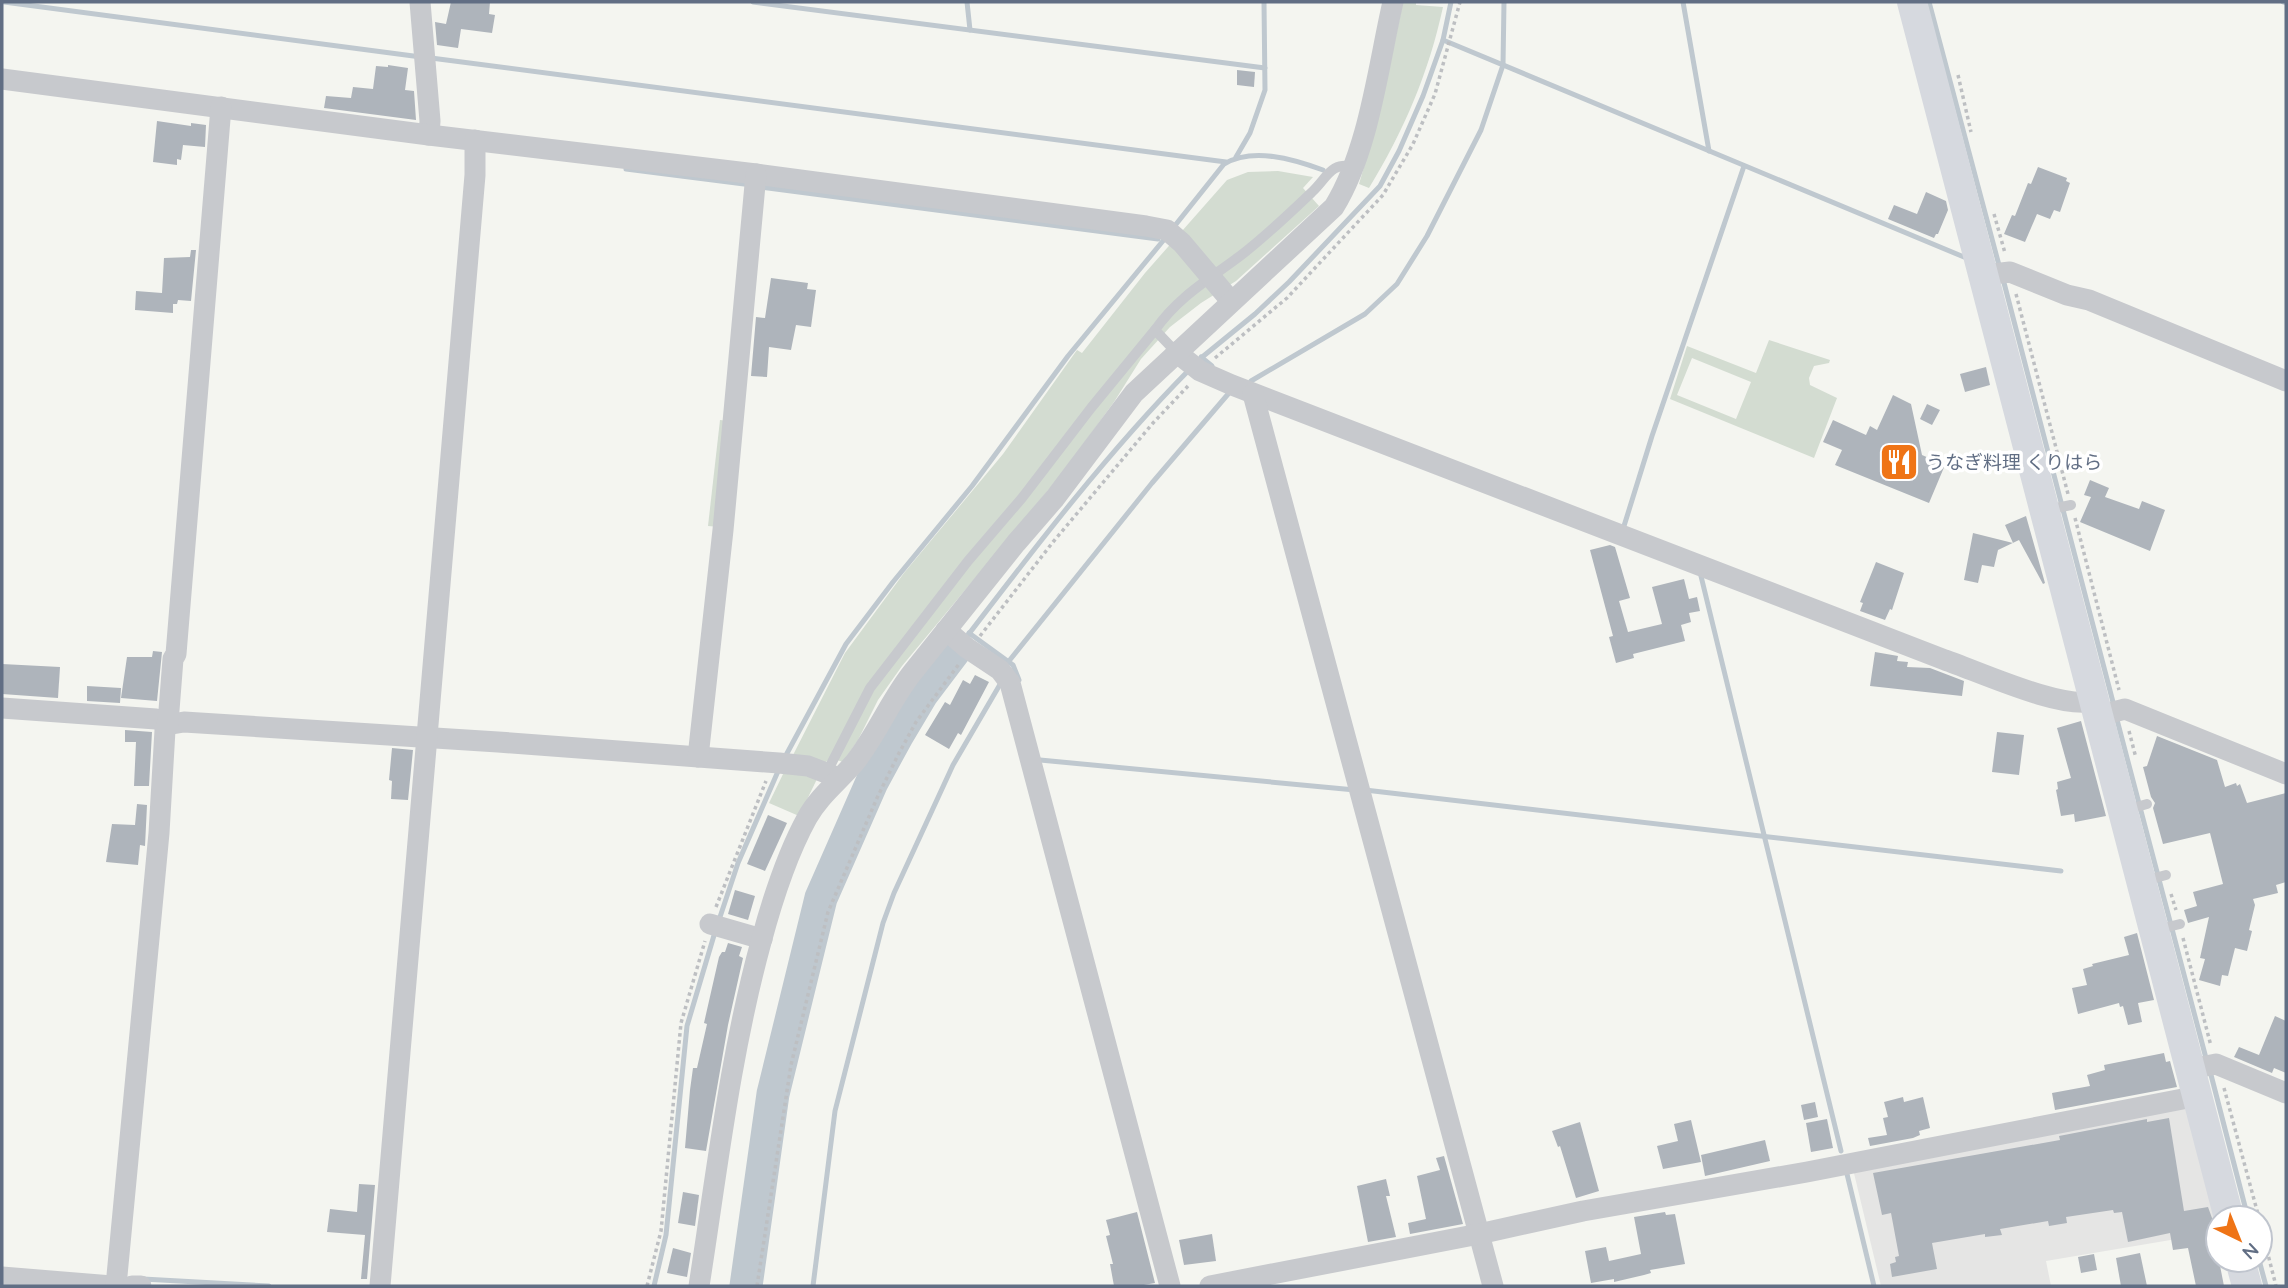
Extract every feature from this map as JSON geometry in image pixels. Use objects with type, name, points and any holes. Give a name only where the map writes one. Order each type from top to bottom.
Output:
[{"type":"street","points":[[420,2],[429,135]]},
{"type":"street","points":[[699,1286],[738,1034],[762,939],[785,867],[807,818],[833,775],[870,741],[895,695],[964,640],[1055,498],[1134,393],[1191,364],[1231,301],[1334,207],[1354,167],[1365,129],[1393,2]]},
{"type":"street","points":[[1912,2],[1998,273],[2109,710],[2206,1071],[2228,1204]]},
{"type":"street","points":[[2,79],[221,114],[429,135],[475,147],[1171,234],[1231,301]]},
{"type":"street","points":[[119,1283],[166,730],[171,720],[173,659],[176,654],[181,599],[221,114]]},
{"type":"street","points":[[380,1286],[475,147]]},
{"type":"street","points":[[698,752],[723,530],[755,181]]},
{"type":"street","points":[[1998,273],[2090,300],[2286,381]]},
{"type":"street","points":[[1191,364],[1253,394],[1957,664],[2067,703],[2109,710],[2286,774]]},
{"type":"street","points":[[1253,394],[1493,1286]]},
{"type":"street","points":[[964,640],[1005,676],[1014,697],[1170,1286]]},
{"type":"street","points":[[2,708],[184,722],[426,732],[498,741],[698,752],[808,766],[833,775]]},
{"type":"street","points":[[715,925],[762,939]]},
{"type":"street","points":[[1210,1286],[1583,1212],[1807,1172],[2206,1071],[2286,1093]]},
{"type":"street","points":[[2,1278],[141,1286]]},
{"type":"lane","points":[[833,775],[870,688],[968,561],[1022,498],[1178,302],[1259,241],[1323,182],[1334,167],[1343,164],[1354,167]]},
{"type":"lane","points":[[1155,330],[1191,364]]},
{"type":"path","points":[[1449,46],[1460,2]]},
{"type":"path","points":[[1955,66],[1971,133]]},
{"type":"path","points":[[1992,209],[1998,273],[2109,710],[2137,765]]},
{"type":"path","points":[[757,1286],[791,1065],[828,912],[877,798],[898,755],[939,689],[964,640],[1017,586],[1153,423],[1191,364]]},
{"type":"path","points":[[647,1286],[661,1231],[681,1023],[715,925],[729,870],[780,763]]},
{"type":"path","points":[[2155,878],[2206,1071],[2254,1204]]},
{"type":"shaded area","points":[[1403,2],[1443,7],[1423,78],[1393,145],[1369,188],[1359,184],[1380,112]]},
{"type":"shaded area","points":[[1278,171],[1313,177],[1303,188],[1319,206],[1236,281],[1170,327],[1141,359],[1114,402],[1060,476],[902,666],[878,700],[858,740],[843,762],[831,758],[822,765],[792,757],[845,653],[904,573],[1003,454],[1077,350],[1082,353],[1145,273],[1227,180],[1248,172]]},
{"type":"shaded area","points":[[1769,340],[1830,360],[1829,363],[1814,366],[1809,378],[1810,385],[1837,398],[1814,458],[1670,399],[1687,346],[1756,373]],"holes":[[[1692,358],[1751,382],[1736,419],[1677,395]]]},
{"type":"shaded area","points":[[720,420],[730,421],[720,527],[708,526]]},
{"type":"shaded area","points":[[785,770],[817,779],[799,816],[769,803]]},
{"type":"shaded area","points":[[2190,1106],[2214,1204],[2204,1204],[2204,1234],[2046,1261],[2051,1286],[1881,1286],[1853,1169]]},
{"type":"building","points":[[451,2],[490,2],[489,14],[495,15],[492,33],[461,29],[458,48],[437,45],[435,22],[446,24]]},
{"type":"building","points":[[376,66],[408,68],[405,90],[414,91],[416,120],[324,108],[326,96],[351,98],[353,87],[373,89]]},
{"type":"building","points":[[1237,70],[1255,72],[1254,87],[1237,85]]},
{"type":"building","points":[[157,121],[191,126],[191,123],[206,125],[205,147],[183,145],[181,160],[177,159],[177,165],[153,162]]},
{"type":"building","points":[[2038,167],[2067,178],[2066,181],[2070,183],[2060,212],[2054,210],[2050,219],[2037,214],[2025,242],[2004,234]]},
{"type":"building","points":[[1926,192],[1946,201],[1948,210],[1934,238],[1888,219],[1894,205],[1917,214]]},
{"type":"building","points":[[191,250],[196,250],[191,301],[178,300],[177,304],[173,304],[173,313],[135,310],[136,291],[162,293],[164,258],[190,257]]},
{"type":"building","points":[[771,278],[808,283],[807,289],[816,290],[811,327],[796,325],[791,350],[769,347],[767,377],[751,376],[756,317],[765,318]]},
{"type":"building","points":[[1986,367],[1990,385],[1965,392],[1960,374]]},
{"type":"building","points":[[1893,395],[1911,404],[1922,455],[1945,465],[1929,503],[1835,465],[1842,450],[1823,442],[1833,420],[1866,435],[1870,426],[1877,430]]},
{"type":"building","points":[[1927,404],[1940,410],[1932,425],[1920,419]]},
{"type":"building","points":[[2090,480],[2109,488],[2105,497],[2139,509],[2142,501],[2165,510],[2150,551],[2080,522],[2091,497],[2084,495]]},
{"type":"building","points":[[2026,516],[2045,583],[2043,584],[2019,540],[2013,543],[2005,525]]},
{"type":"building","points":[[1973,533],[2013,543],[1998,550],[1994,567],[1982,565],[1978,583],[1964,580]]},
{"type":"building","points":[[1610,545],[1615,547],[1630,598],[1619,601],[1628,632],[1662,624],[1652,587],[1684,579],[1689,599],[1697,597],[1700,611],[1689,613],[1691,622],[1681,625],[1685,641],[1633,654],[1634,658],[1616,663],[1609,637],[1613,636],[1590,550]]},
{"type":"building","points":[[1876,562],[1904,573],[1892,610],[1890,609],[1885,620],[1860,611],[1863,603],[1860,602]]},
{"type":"building","points":[[153,651],[162,652],[157,701],[121,698],[127,657],[152,657]]},
{"type":"building","points":[[1875,652],[1898,656],[1897,661],[1908,662],[1907,667],[1930,668],[1964,681],[1962,696],[1870,686]]},
{"type":"building","points":[[2,664],[60,667],[58,698],[2,694]]},
{"type":"building","points":[[975,675],[989,682],[961,735],[958,733],[949,749],[925,735],[945,702],[950,705],[963,680],[970,684]]},
{"type":"building","points":[[87,686],[121,688],[120,703],[87,701]]},
{"type":"building","points":[[2081,721],[2106,816],[2075,822],[2074,814],[2061,816],[2056,790],[2057,782],[2071,778],[2057,728]]},
{"type":"building","points":[[125,730],[152,732],[149,786],[134,786],[136,742],[125,742]]},
{"type":"building","points":[[1997,732],[2024,735],[2019,775],[1992,772]]},
{"type":"building","points":[[2157,736],[2217,760],[2225,787],[2240,784],[2247,803],[2286,793],[2286,882],[2276,885],[2278,893],[2253,899],[2255,905],[2249,930],[2252,931],[2247,951],[2235,948],[2228,976],[2222,975],[2220,986],[2199,980],[2205,959],[2200,958],[2209,917],[2188,923],[2184,910],[2197,906],[2193,892],[2223,884],[2210,833],[2163,844],[2153,808],[2155,803],[2143,767],[2147,766]]},
{"type":"building","points":[[392,748],[413,750],[408,800],[391,799],[392,781],[389,780]]},
{"type":"building","points":[[137,804],[147,805],[145,846],[140,845],[138,865],[106,862],[112,824],[135,825]]},
{"type":"building","points":[[768,815],[787,823],[765,871],[747,864]]},
{"type":"building","points":[[735,890],[755,896],[748,920],[728,914]]},
{"type":"building","points":[[2137,933],[2154,1000],[2138,1003],[2142,1022],[2128,1025],[2123,1006],[2120,1007],[2119,1003],[2078,1014],[2072,988],[2087,985],[2083,969],[2093,966],[2092,964],[2129,955],[2124,937]]},
{"type":"building","points":[[728,943],[742,947],[739,956],[743,958],[728,1025],[706,1151],[685,1148],[693,1068],[697,1068],[719,957],[725,952]]},
{"type":"building","points":[[2275,1016],[2286,1021],[2286,1073],[2274,1068],[2272,1073],[2234,1057],[2239,1047],[2259,1055]]},
{"type":"building","points":[[2164,1053],[2166,1062],[2170,1061],[2177,1087],[2055,1110],[2052,1093],[2090,1086],[2087,1075],[2105,1070],[2104,1065]]},
{"type":"building","points":[[1903,1097],[1904,1102],[1923,1097],[1930,1128],[1919,1131],[1920,1135],[1913,1138],[1870,1146],[1868,1138],[1887,1135],[1883,1118],[1888,1117],[1884,1102]]},
{"type":"building","points":[[1815,1102],[1818,1117],[1804,1120],[1801,1105]]},
{"type":"building","points":[[2169,1118],[2184,1211],[2204,1208],[2204,1274],[2222,1274],[2224,1286],[2196,1286],[2188,1248],[2173,1250],[2170,1233],[2128,1242],[2122,1212],[2114,1213],[2113,1210],[2066,1217],[2067,1223],[2049,1226],[2048,1221],[2000,1229],[2002,1235],[1985,1237],[1985,1234],[1932,1243],[1937,1269],[1892,1277],[1890,1264],[1896,1262],[1895,1257],[1899,1256],[1891,1213],[1882,1215],[1873,1173],[2060,1140],[2059,1136],[2147,1119],[2147,1122]]},
{"type":"building","points":[[1827,1119],[1833,1148],[1811,1152],[1806,1123]]},
{"type":"building","points":[[1691,1120],[1701,1162],[1663,1169],[1657,1146],[1678,1141],[1674,1124]]},
{"type":"building","points":[[1580,1122],[1599,1191],[1576,1198],[1560,1146],[1558,1147],[1552,1131]]},
{"type":"building","points":[[1765,1140],[1770,1161],[1705,1176],[1701,1155]]},
{"type":"building","points":[[1444,1156],[1463,1224],[1410,1234],[1408,1223],[1426,1219],[1417,1176],[1440,1170],[1436,1158]]},
{"type":"building","points":[[1386,1179],[1390,1196],[1386,1196],[1396,1237],[1368,1242],[1357,1186]]},
{"type":"building","points":[[359,1184],[375,1185],[367,1279],[361,1279],[365,1235],[327,1232],[330,1209],[357,1212]]},
{"type":"building","points":[[683,1192],[699,1195],[695,1226],[678,1223]]},
{"type":"building","points":[[1137,1212],[1155,1283],[1114,1286],[1110,1264],[1113,1264],[1106,1236],[1110,1235],[1106,1220]]},
{"type":"building","points":[[1665,1212],[1666,1215],[1675,1214],[1685,1264],[1650,1270],[1651,1273],[1614,1282],[1614,1279],[1591,1283],[1585,1251],[1606,1247],[1609,1261],[1641,1254],[1634,1217]]},
{"type":"building","points":[[1212,1234],[1216,1261],[1184,1265],[1179,1240]]},
{"type":"building","points":[[673,1248],[691,1253],[687,1277],[667,1273]]},
{"type":"building","points":[[2140,1253],[2147,1286],[2121,1286],[2116,1258]]},
{"type":"building","points":[[2094,1254],[2097,1270],[2081,1273],[2078,1257]]},
{"type":"waterway","points":[[4,2],[421,57]]},
{"type":"waterway","points":[[753,2],[1265,68]]},
{"type":"waterway","points":[[967,2],[970,30]]},
{"type":"waterway","points":[[1236,157],[1250,133],[1265,90],[1264,2]]},
{"type":"waterway","points":[[1201,358],[1289,282],[1380,186],[1423,96],[1443,40],[1451,2]]},
{"type":"waterway","points":[[1251,381],[1365,314],[1397,284],[1427,236],[1481,130],[1503,65],[1504,2]]},
{"type":"waterway","points":[[1683,2],[1709,151]]},
{"type":"waterway","points":[[1929,2],[2000,269]]},
{"type":"waterway","points":[[1443,40],[1964,257]]},
{"type":"waterway","points":[[431,58],[1226,162]]},
{"type":"waterway","points":[[1173,228],[1224,164],[1235,159],[1273,156],[1323,170]]},
{"type":"waterway","points":[[1624,526],[1744,166]]},
{"type":"waterway","points":[[626,169],[752,185]]},
{"type":"waterway","points":[[761,187],[1158,239]]},
{"type":"waterway","points":[[785,757],[846,644],[972,486],[1068,356],[1167,236]]},
{"type":"waterway","points":[[2003,279],[2114,706]]},
{"type":"waterway","points":[[1201,357],[1212,366]]},
{"type":"waterway","points":[[965,639],[1101,467],[1189,370]]},
{"type":"waterway","points":[[1009,661],[1152,483],[1229,393]]},
{"type":"waterway","points":[[1700,572],[1841,1151]]},
{"type":"waterway","points":[[969,633],[1013,665],[1019,680]]},
{"type":"waterway","points":[[746,1286],[773,1094],[821,898],[872,782],[922,694],[956,649]]},
{"type":"waterway","points":[[813,1286],[835,1111],[883,923],[953,765],[1002,681]]},
{"type":"waterway","points":[[2116,716],[2207,1062]]},
{"type":"waterway","points":[[1040,760],[1355,790]]},
{"type":"waterway","points":[[718,923],[738,863],[779,769]]},
{"type":"waterway","points":[[1365,790],[2061,871]]},
{"type":"waterway","points":[[654,1286],[666,1235],[687,1026],[715,932]]},
{"type":"waterway","points":[[2210,1071],[2244,1204]]},
{"type":"waterway","points":[[1847,1174],[1874,1286]]},
{"type":"waterway","points":[[2263,1274],[2266,1286]]},
{"type":"waterway","points":[[143,1279],[269,1286]]},
{"type":"place","name":"うなぎ料理 くりはら","points":[[1899,462]]}]
